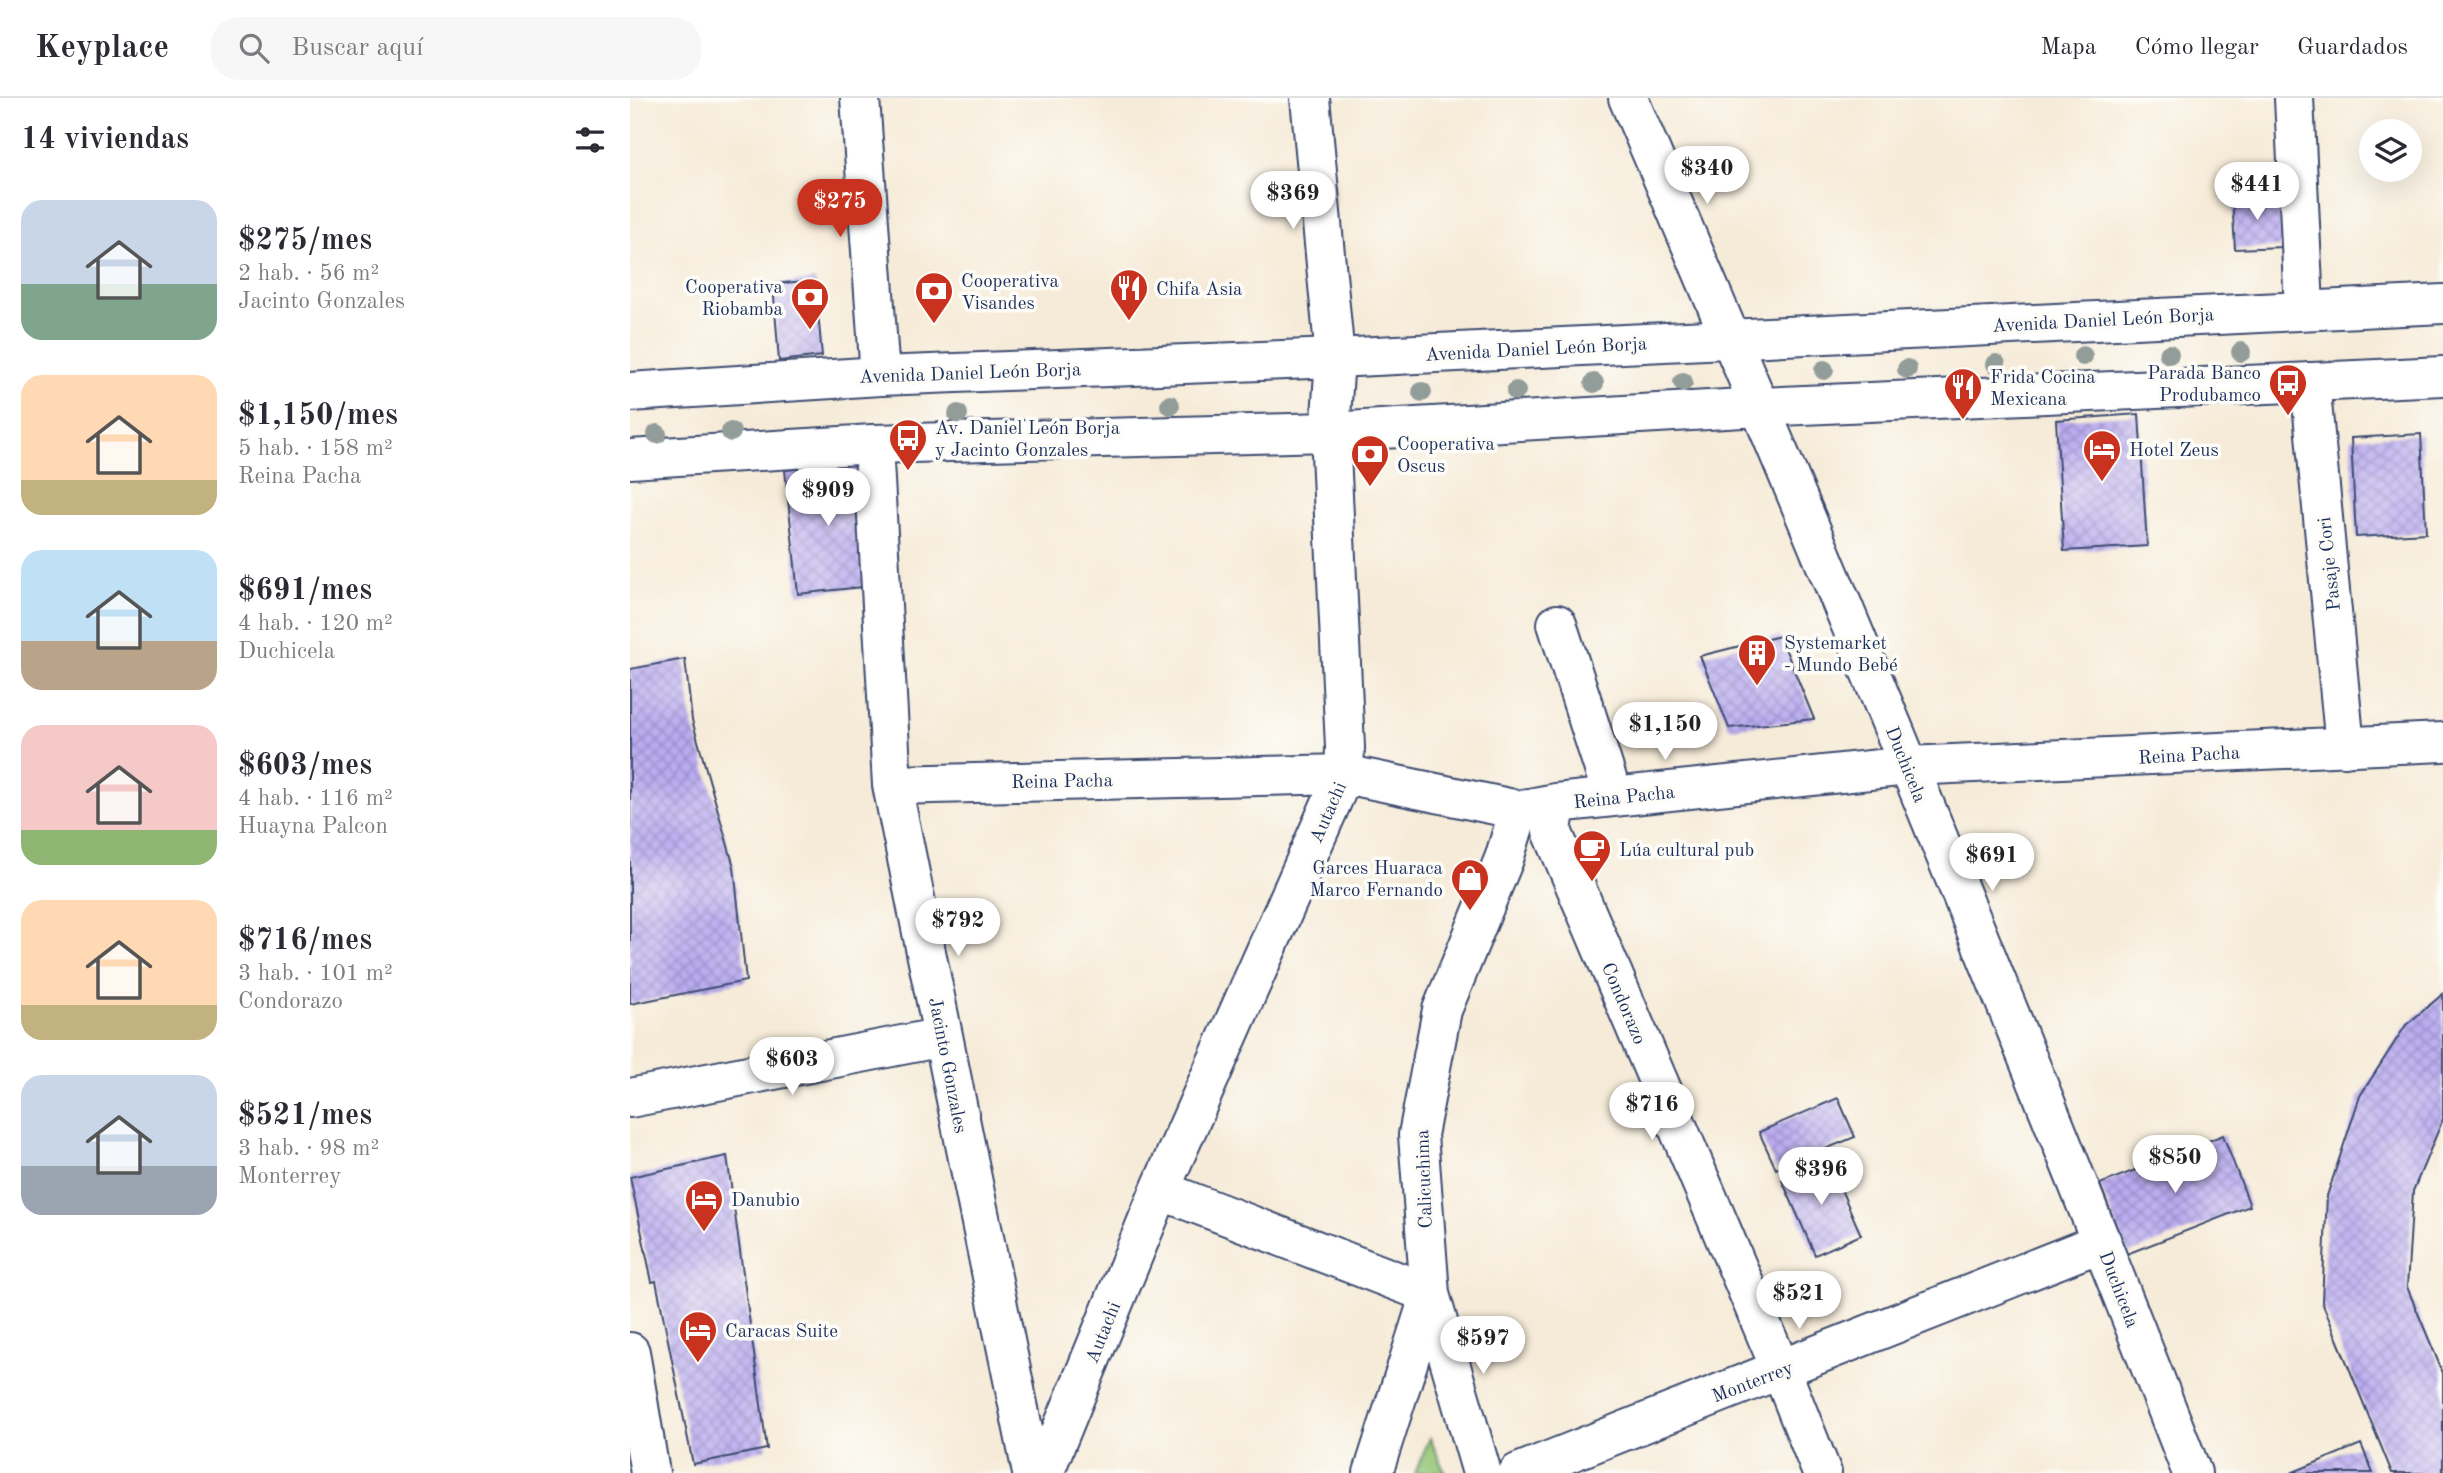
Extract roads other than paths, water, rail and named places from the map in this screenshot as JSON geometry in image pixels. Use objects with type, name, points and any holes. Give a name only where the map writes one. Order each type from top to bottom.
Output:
[{"type":"street","points":[[860,98],[880,376]]},
{"type":"street","name":"Autachi","points":[[1044,1473],[1160,1190],[1343,774],[1345,733],[1330,432],[1335,358],[1310,98]]},
{"type":"street","name":"Duchicela","points":[[1628,98],[1731,337],[1908,766],[2102,1242],[2192,1473]]},
{"type":"street","points":[[2294,98],[2304,308]]},
{"type":"street","name":"Avenida Daniel León Borja","points":[[630,392],[880,376],[1335,358],[2304,308],[2443,304]]},
{"type":"street","points":[[630,459],[873,444],[1330,432],[1760,407],[2443,376]]},
{"type":"street","name":"Pasaje Cori","points":[[2310,382],[2345,747]]},
{"type":"street","name":"Jacinto Gonzales","points":[[873,444],[892,785],[1032,1473]]},
{"type":"street","points":[[1557,624],[1613,797]]},
{"type":"street","name":"Reina Pacha","points":[[892,785],[1343,774],[1520,810],[1556,803],[1908,766],[2443,742]]},
{"type":"street","name":"Condorazo","points":[[1556,803],[1552,831],[1781,1370],[1822,1473]]},
{"type":"street","name":"Calicuchima","points":[[1482,1473],[1430,1294],[1418,1135],[1442,1010],[1504,859],[1520,810]]},
{"type":"street","points":[[630,1098],[943,1037]]},
{"type":"street","points":[[1160,1190],[1430,1294],[1373,1473]]},
{"type":"street","name":"Monterrey","points":[[1518,1473],[2102,1242]]},
{"type":"street","points":[[630,1352],[650,1473]]},
{"type":"place","name":"Chifa Asia","points":[[1129,322]]},
{"type":"place","name":"Cooperativa Visandes","points":[[934,325]]},
{"type":"place","name":"Cooperativa Riobamba","points":[[810,331]]},
{"type":"place","name":"Parada Banco Produbamco","points":[[2288,417]]},
{"type":"place","name":"Frida Cocina Mexicana","points":[[1963,421]]},
{"type":"place","name":"Av. Daniel León Borja y Jacinto Gonzales","points":[[908,472]]},
{"type":"place","name":"Hotel Zeus","points":[[2102,483]]},
{"type":"place","name":"Cooperativa Oscus","points":[[1370,488]]},
{"type":"place","name":"Systemarket - Mundo Bebé","points":[[1757,687]]},
{"type":"place","name":"Lúa cultural pub","points":[[1592,883]]},
{"type":"place","name":"Garces Huaraca Marco Fernando","points":[[1470,912]]},
{"type":"place","name":"Danubio","points":[[704,1233]]},
{"type":"place","name":"Caracas Suite","points":[[698,1364]]}]
